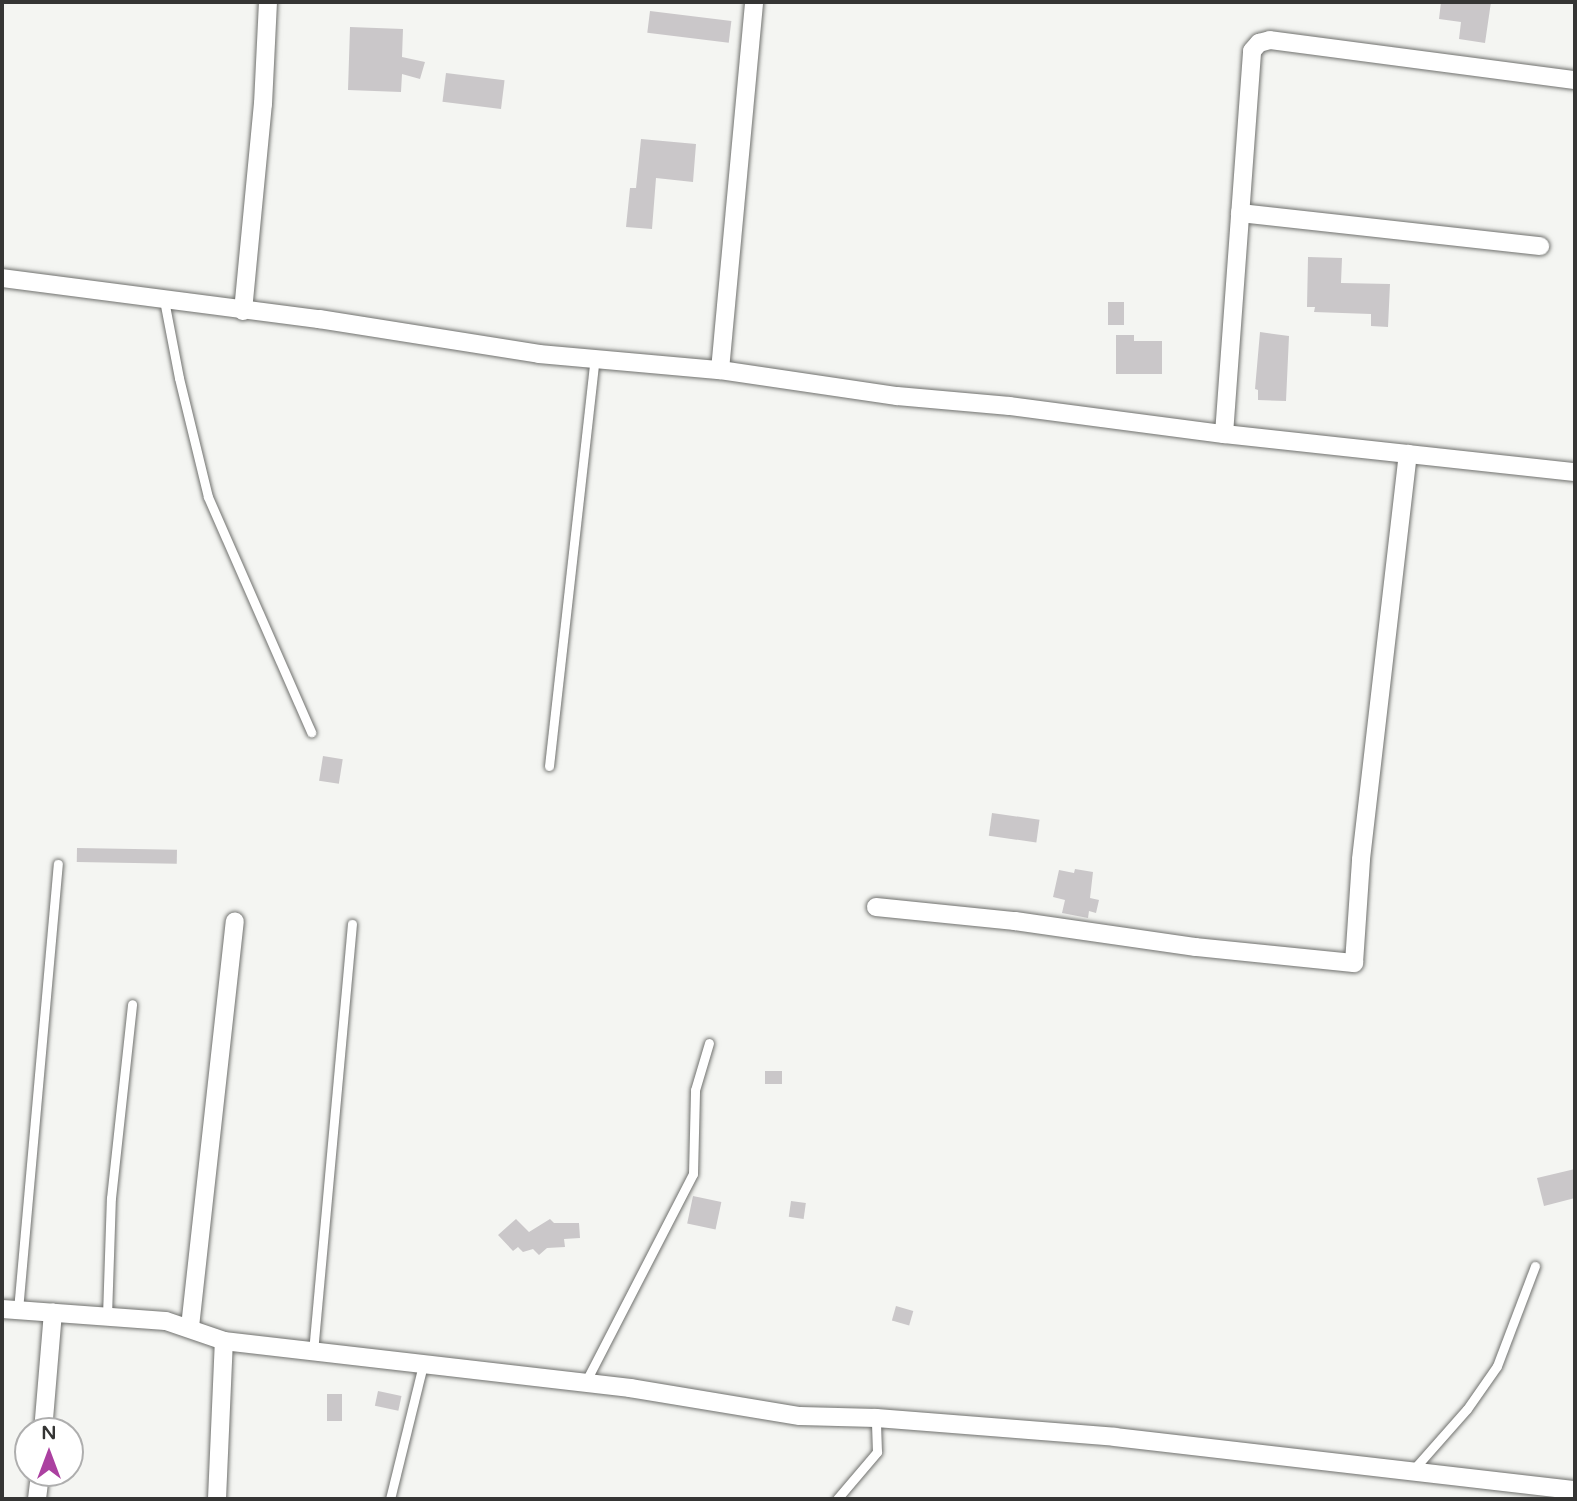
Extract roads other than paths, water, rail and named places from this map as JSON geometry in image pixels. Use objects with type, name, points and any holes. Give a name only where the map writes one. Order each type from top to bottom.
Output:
[{"type":"street","points":[[243,311],[263,104],[268,2]]},
{"type":"street","points":[[720,370],[754,2]]},
{"type":"street","points":[[1224,434],[1252,51],[1258,43],[1270,40],[1575,80]]},
{"type":"street","points":[[1240,213],[1540,246]]},
{"type":"street","points":[[2,278],[319,319],[472,345],[720,370],[897,396],[1010,406],[1224,434],[1575,472]]},
{"type":"street","points":[[876,907],[1015,921],[1196,947],[1354,963],[1361,859],[1408,454]]},
{"type":"street","points":[[190,1326],[235,921]]},
{"type":"street","points":[[10,1309],[166,1321],[190,1326],[224,1341],[313,1354],[630,1388],[800,1416],[876,1418],[1115,1437],[1575,1490]]},
{"type":"street","points":[[44,1417],[53,1312]]},
{"type":"street","points":[[216,1499],[224,1341]]},
{"type":"lane","points":[[164,300],[179,378],[208,497],[311,732]]},
{"type":"lane","points":[[549,766],[596,358]]},
{"type":"lane","points":[[10,1309],[58,864]]},
{"type":"lane","points":[[313,1354],[352,924]]},
{"type":"lane","points":[[107,1316],[111,1198],[132,1004]]},
{"type":"lane","points":[[585,1385],[693,1174],[695,1090],[709,1043]]},
{"type":"lane","points":[[1413,1470],[1467,1409],[1497,1366],[1535,1266]]},
{"type":"lane","points":[[390,1499],[423,1365]]},
{"type":"lane","points":[[836,1499],[877,1452],[876,1418]]}]
